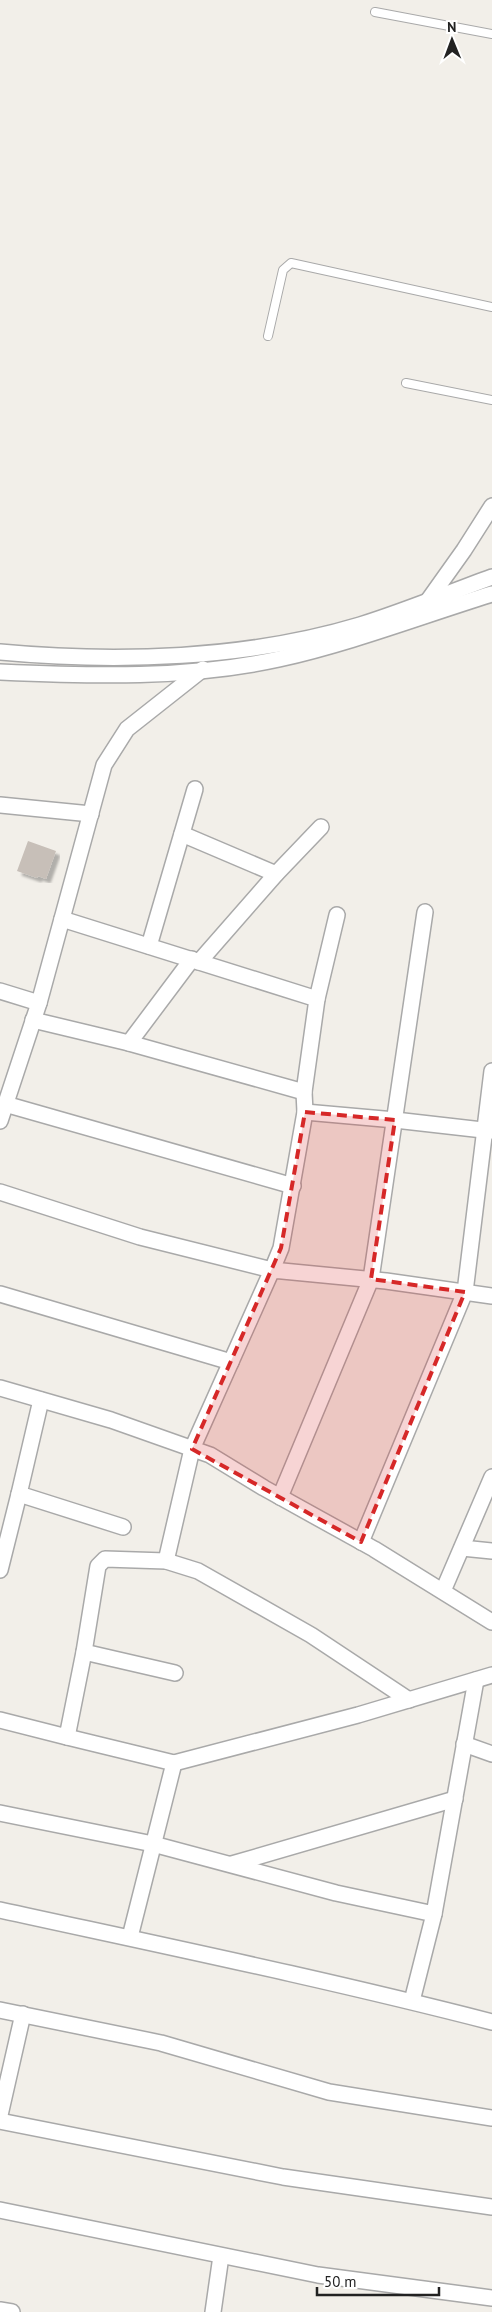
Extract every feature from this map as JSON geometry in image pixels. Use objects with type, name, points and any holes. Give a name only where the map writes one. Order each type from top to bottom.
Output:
[{"type":"street","points":[[428,607],[492,506]]},
{"type":"street","points":[[0,672],[73,676],[203,669],[277,659],[324,647],[428,607],[492,577]]},
{"type":"street","points":[[0,652],[41,656],[205,653],[267,646],[428,607],[492,594]]},
{"type":"street","points":[[0,1121],[39,1003],[104,765],[127,729],[203,669],[205,653]]},
{"type":"street","points":[[149,946],[195,789]]},
{"type":"street","points":[[0,805],[91,814]]},
{"type":"street","points":[[129,1043],[196,960],[321,828]]},
{"type":"street","points":[[182,834],[276,874]]},
{"type":"street","points":[[280,1497],[371,1279],[425,912]]},
{"type":"street","points":[[166,1561],[192,1449],[281,1248],[305,1112],[304,1092],[317,999],[337,915]]},
{"type":"street","points":[[62,919],[317,999]]},
{"type":"street","points":[[0,991],[39,1003]]},
{"type":"street","points":[[33,1020],[129,1043],[304,1092]]},
{"type":"street","points":[[362,1542],[465,1292],[488,1130],[492,1071]]},
{"type":"street","points":[[6,1104],[293,1186]]},
{"type":"street","points":[[305,1112],[488,1130]]},
{"type":"street","points":[[0,1192],[140,1238],[272,1270],[371,1279],[492,1296]]},
{"type":"street","points":[[0,1294],[230,1362]]},
{"type":"street","points":[[0,1388],[111,1420],[210,1455],[280,1497],[362,1542],[492,1622]]},
{"type":"street","points":[[0,1570],[41,1400]]},
{"type":"street","points":[[443,1591],[492,1477]]},
{"type":"street","points":[[19,1494],[123,1527]]},
{"type":"street","points":[[462,1548],[492,1551]]},
{"type":"street","points":[[67,1738],[98,1566],[105,1559],[116,1557],[166,1561],[198,1571],[310,1635],[410,1700]]},
{"type":"street","points":[[84,1652],[175,1673]]},
{"type":"street","points":[[0,1720],[174,1763],[410,1700],[492,1675]]},
{"type":"street","points":[[412,2001],[434,1914],[476,1680]]},
{"type":"street","points":[[464,1744],[492,1754]]},
{"type":"street","points":[[130,1937],[174,1763]]},
{"type":"street","points":[[230,1865],[455,1799]]},
{"type":"street","points":[[0,1813],[153,1844],[336,1893],[434,1914]]},
{"type":"street","points":[[0,1910],[130,1937],[412,2001],[492,2022]]},
{"type":"street","points":[[0,2010],[161,2043],[329,2092],[492,2118]]},
{"type":"street","points":[[0,2115],[23,2014]]},
{"type":"street","points":[[0,2121],[283,2177],[492,2207]]},
{"type":"street","points":[[0,2210],[318,2275],[492,2298]]},
{"type":"street","points":[[213,2312],[222,2256]]},
{"type":"street","points":[[0,2310],[12,2312]]},
{"type":"lane","points":[[375,12],[492,34]]},
{"type":"lane","points":[[268,336],[283,270],[291,263],[492,307]]},
{"type":"lane","points":[[406,383],[492,400]]},
{"type":"highlighted area","points":[[305,1112],[395,1120],[371,1279],[465,1292],[361,1542],[192,1449],[281,1248]]},
{"type":"building","points":[[28,841],[56,851],[46,879],[17,871]]}]
